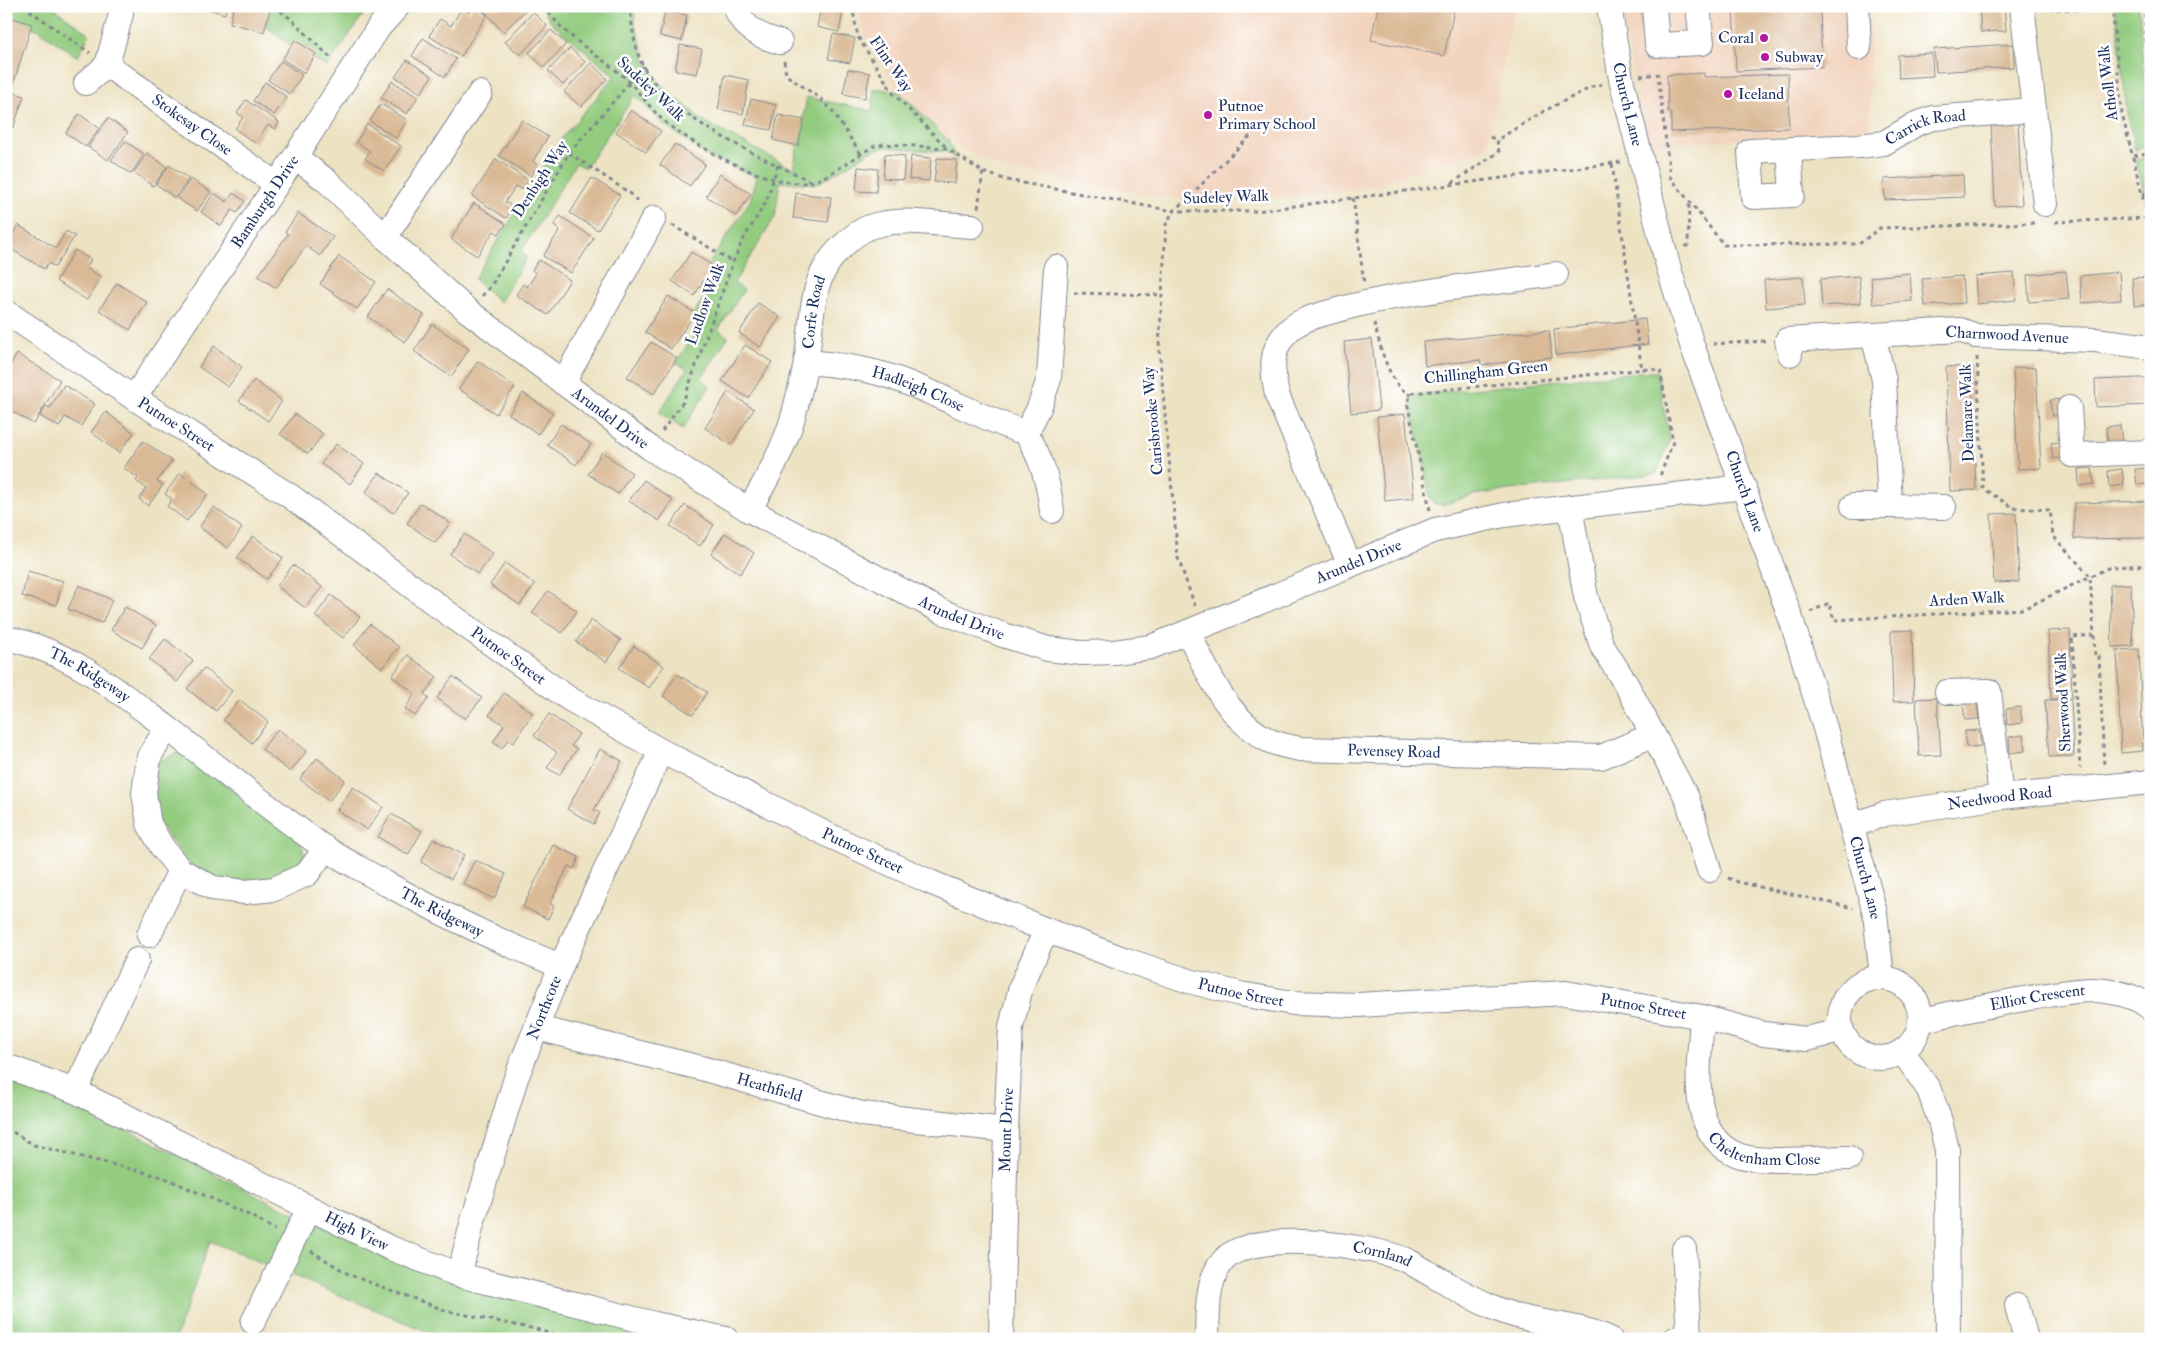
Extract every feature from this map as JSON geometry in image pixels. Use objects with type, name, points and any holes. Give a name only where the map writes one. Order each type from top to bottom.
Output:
[{"type":"street","name":"Bamburgh Drive","points":[[134,398],[295,157],[379,26],[398,6]]},
{"type":"street","points":[[735,6],[747,28],[763,37],[780,42]]},
{"type":"street","name":"Church Lane","points":[[1609,6],[1621,79],[1667,262],[1692,346],[1790,619],[1852,826],[1875,913],[1882,977]]},
{"type":"street","points":[[1654,6],[1657,45],[1702,43],[1698,6]]},
{"type":"street","points":[[1857,6],[1859,48]]},
{"type":"street","points":[[2022,7],[2034,110],[2043,217]]},
{"type":"street","points":[[86,84],[107,65],[121,14]]},
{"type":"street","name":"Stokesay Close","points":[[107,65],[276,184]]},
{"type":"street","points":[[385,237],[480,93]]},
{"type":"street","name":"Carrick Road","points":[[1789,149],[1884,143],[1916,124],[1934,118],[2034,110]]},
{"type":"street","name":"Arundel Drive","points":[[295,157],[327,181],[385,237],[468,311],[650,448],[749,510],[941,611],[1003,636],[1048,649],[1082,653],[1114,652],[1151,647],[1436,530],[1504,515],[1744,487]]},
{"type":"street","points":[[562,383],[654,218]]},
{"type":"street","name":"Corfe Road","points":[[749,510],[774,468],[793,415],[806,362],[812,306],[821,273],[832,254],[855,234],[880,224],[912,223],[972,226]]},
{"type":"street","points":[[1052,510],[1049,485],[1039,454],[1026,433],[1040,408],[1049,380],[1056,267]]},
{"type":"street","points":[[1350,565],[1277,394],[1272,370],[1276,349],[1289,330],[1307,319],[1397,296],[1556,274]]},
{"type":"street","name":"Putnoe Street","points":[[6,312],[134,398],[290,496],[445,611],[568,698],[661,752],[843,842],[930,882],[1046,930],[1189,981],[1240,994],[1293,1003],[1358,1005],[1566,994],[1702,1017],[1764,1034],[1806,1039],[1841,1032]]},
{"type":"street","name":"Charnwood Avenue","points":[[1789,347],[1873,335],[1960,330],[1976,336],[2095,340],[2151,347]]},
{"type":"street","points":[[1873,335],[1884,380],[1890,506]]},
{"type":"street","name":"Hadleigh Close","points":[[806,362],[845,365],[884,374],[999,424],[1026,433]]},
{"type":"street","points":[[2069,408],[2072,455],[2151,452]]},
{"type":"street","points":[[1853,506],[1944,507]]},
{"type":"street","points":[[1570,507],[1586,597],[1602,646],[1687,798],[1709,870]]},
{"type":"street","name":"Pevensey Road","points":[[1195,629],[1208,673],[1221,694],[1246,726],[1271,742],[1300,749],[1601,757],[1653,735]]},
{"type":"street","name":"The Ridgeway","points":[[6,638],[29,642],[84,668],[124,694],[326,848],[430,908],[512,947],[561,966]]},
{"type":"street","points":[[1947,692],[1990,690],[2001,798]]},
{"type":"street","points":[[167,728],[149,757],[144,793],[149,824],[162,847],[180,870],[213,888],[245,892],[274,889],[307,874],[326,848]]},
{"type":"street","name":"Northcote","points":[[458,1275],[516,1078],[561,966],[661,752]]},
{"type":"street","name":"Needwood Road","points":[[1852,826],[1884,814],[2081,788],[2151,782]]},
{"type":"street","points":[[149,936],[180,870]]},
{"type":"street","name":"Mount Drive","points":[[1001,1339],[1006,1130],[1011,1027],[1021,987],[1046,930]]},
{"type":"street","points":[[75,1091],[137,960]]},
{"type":"street","points":[[1882,977],[1900,982],[1916,997],[1921,1021],[1915,1039],[1903,1052],[1882,1059],[1856,1051],[1841,1032],[1839,1013],[1846,995],[1862,981],[1882,977]]},
{"type":"street","name":"Elliot Crescent","points":[[1921,1021],[1961,1010],[2068,992],[2094,990],[2126,996],[2146,1004],[2151,1009]]},
{"type":"street","name":"Cheltenham Close","points":[[1702,1017],[1698,1083],[1701,1107],[1707,1129],[1719,1144],[1738,1155],[1760,1159],[1849,1158]]},
{"type":"street","name":"Heathfield","points":[[537,1028],[701,1068],[862,1114],[1006,1130]]},
{"type":"street","points":[[1903,1052],[1929,1090],[1940,1121],[1947,1150],[1948,1339]]},
{"type":"street","name":"High View","points":[[6,1066],[75,1091],[388,1248],[458,1275],[654,1332],[726,1339]]},
{"type":"street","points":[[253,1322],[309,1208]]},
{"type":"street","name":"Cornland","points":[[1207,1339],[1208,1301],[1215,1273],[1228,1256],[1248,1246],[1278,1243],[1333,1243],[1382,1253],[1406,1260],[1455,1289],[1498,1309],[1541,1323],[1580,1328],[1610,1339]]},
{"type":"street","points":[[1675,1339],[1689,1335],[1684,1249]]},
{"type":"street","points":[[2017,1306],[2026,1339]]},
{"type":"path","points":[[23,6],[107,65]]},
{"type":"path","points":[[274,6],[290,18],[348,74]]},
{"type":"path","name":"Sudeley Walk","points":[[544,6],[567,34],[630,82],[662,119],[692,142],[735,164],[773,178],[800,183],[813,182],[874,146],[884,144],[946,148],[982,172],[1007,180],[1173,211],[1257,211],[1449,185],[1499,152],[1497,140]]},
{"type":"path","name":"Sudeley Walk","points":[[630,6],[634,39],[644,66],[672,103],[699,124],[813,182]]},
{"type":"path","name":"Flint Way","points":[[852,6],[858,37],[893,93],[946,148]]},
{"type":"path","name":"Atholl Walk","points":[[2043,217],[2148,218],[2122,114],[2112,6]]},
{"type":"path","points":[[2022,7],[2112,11],[2144,9],[2151,11]]},
{"type":"path","points":[[2134,156],[2151,152],[2144,9]]},
{"type":"path","points":[[780,42],[786,75],[821,99],[833,112],[861,154]]},
{"type":"path","name":"Denbigh Way","points":[[468,311],[491,286],[569,153],[644,66]]},
{"type":"path","points":[[1658,74],[1670,177],[1724,246],[1859,244],[1880,228],[2043,217]]},
{"type":"path","points":[[1490,137],[1497,140],[1544,111],[1594,86],[1621,79]]},
{"type":"path","points":[[1173,211],[1253,133]]},
{"type":"path","points":[[569,153],[631,194],[654,218],[682,230],[734,262]]},
{"type":"path","points":[[1449,185],[1612,164],[1640,157]]},
{"type":"path","points":[[1612,164],[1640,364],[1645,369],[1660,370],[1673,442],[1651,498]]},
{"type":"path","name":"Ludlow Walk","points":[[650,448],[683,402],[742,240],[766,202],[778,165]]},
{"type":"path","points":[[972,226],[979,207],[982,172]]},
{"type":"path","points":[[2143,196],[2151,184]]},
{"type":"path","points":[[1353,198],[1368,303],[1387,365],[1398,387],[1403,392],[1411,395]]},
{"type":"path","points":[[1667,262],[1688,245],[1689,202]]},
{"type":"path","name":"Carisbrooke Way","points":[[1173,211],[1166,225],[1159,348],[1178,558],[1195,629]]},
{"type":"path","points":[[1055,292],[1161,295]]},
{"type":"path","name":"Delamare Walk","points":[[1976,336],[1983,488],[2013,508],[2050,510],[2053,536],[2090,576]]},
{"type":"path","points":[[1692,346],[1789,347]]},
{"type":"path","name":"Chillingham Green","points":[[1436,530],[1407,402],[1411,395],[1418,391],[1645,369]]},
{"type":"path","name":"Arden Walk","points":[[1790,619],[1829,603],[1834,620],[2023,609],[2110,567],[2151,565]]},
{"type":"path","points":[[2090,576],[2095,655],[2099,656],[2105,786]]},
{"type":"path","name":"Sherwood Walk","points":[[2081,788],[2072,637],[2094,635]]},
{"type":"path","points":[[1709,870],[1738,882],[1875,913]]},
{"type":"shaded area","name":"Putnoe Primary School","points":[[858,6],[1514,6],[1487,148],[1370,187],[1254,199],[1170,199],[999,168],[948,140],[900,92],[865,38]]},
{"type":"shaded area","points":[[1620,6],[1869,6],[1871,131],[1648,145]]},
{"type":"green space","points":[[6,6],[51,6],[89,34],[78,57],[37,29],[6,20]]},
{"type":"green space","points":[[271,6],[369,6],[327,67],[292,47],[266,26]]},
{"type":"green space","points":[[541,6],[634,6],[635,23],[647,65],[661,84],[703,121],[793,169],[807,97],[872,111],[874,88],[900,92],[948,140],[956,159],[946,152],[884,147],[871,151],[817,184],[780,182],[775,217],[734,283],[744,290],[718,330],[728,337],[701,379],[710,386],[683,429],[659,413],[687,369],[676,363],[702,322],[693,314],[719,276],[706,268],[750,201],[757,177],[706,155],[663,124],[635,95],[585,168],[576,163],[521,252],[527,257],[500,302],[474,279],[561,139],[615,76],[553,24]]},
{"type":"green space","points":[[2115,6],[2139,6],[2148,146],[2135,150],[2127,113]]},
{"type":"green space","points":[[2151,156],[2151,217],[2136,160]]},
{"type":"green space","points":[[1639,372],[1657,372],[1670,441],[1656,474],[1473,495],[1442,505],[1435,504],[1430,499],[1421,447],[1410,405],[1410,399],[1414,395]]},
{"type":"green space","points":[[180,752],[298,836],[304,853],[299,869],[276,882],[220,881],[189,864],[156,820],[152,791],[157,762]]},
{"type":"green space","points":[[6,1078],[84,1108],[274,1204],[447,1280],[662,1339],[445,1339],[210,1241],[175,1339],[6,1339],[6,1151],[8,1139],[6,1138]]},
{"type":"building","points":[[198,6],[227,6],[225,14]]},
{"type":"building","points":[[234,6],[271,7],[264,32],[230,23]]},
{"type":"building","points":[[474,6],[487,15],[461,56],[429,36],[440,19],[451,26],[462,8],[469,13]]},
{"type":"building","points":[[480,6],[499,8],[530,6],[503,32]]},
{"type":"building","points":[[821,6],[844,6],[839,32],[817,27]]},
{"type":"building","points":[[1378,6],[1455,6],[1444,56],[1371,40]]},
{"type":"building","points":[[1733,6],[1820,6],[1822,67],[1736,71]]},
{"type":"building","points":[[1979,6],[2004,6],[2006,31],[1981,32]]},
{"type":"building","points":[[665,11],[687,15],[682,41],[660,36]]},
{"type":"building","points":[[533,12],[547,26],[520,55],[505,42]]},
{"type":"building","points":[[10,17],[32,24],[12,88],[6,86],[6,27]]},
{"type":"building","points":[[551,30],[566,44],[544,67],[529,53]]},
{"type":"building","points":[[833,34],[855,38],[850,63],[828,59]]},
{"type":"building","points":[[423,38],[456,59],[445,77],[412,56]]},
{"type":"building","points":[[295,40],[316,54],[304,73],[282,59]]},
{"type":"building","points":[[2013,44],[2014,67],[1936,72],[1934,49]]},
{"type":"building","points":[[680,45],[702,49],[697,74],[675,70]]},
{"type":"building","points":[[570,48],[585,62],[563,85],[548,71]]},
{"type":"building","points":[[1932,53],[1933,76],[1899,78],[1898,55]]},
{"type":"building","points":[[407,60],[432,76],[421,93],[395,77]]},
{"type":"building","points":[[281,61],[302,75],[290,94],[268,80]]},
{"type":"building","points":[[591,63],[607,79],[581,107],[564,92]]},
{"type":"building","points":[[848,69],[870,73],[865,98],[843,94]]},
{"type":"building","name":"Iceland","points":[[1704,73],[1704,77],[1788,74],[1789,128],[1671,132],[1671,112],[1668,112],[1667,75]]},
{"type":"building","points":[[725,75],[749,80],[743,114],[718,109]]},
{"type":"building","points":[[392,81],[418,97],[407,114],[381,98]]},
{"type":"building","points":[[265,82],[287,97],[274,115],[253,101]]},
{"type":"building","points":[[6,90],[24,96],[13,128],[6,126]]},
{"type":"building","points":[[751,99],[776,105],[771,130],[745,125]]},
{"type":"building","points":[[246,100],[279,122],[275,129],[268,125],[255,143],[235,129],[243,117],[237,113]]},
{"type":"building","points":[[381,104],[407,120],[396,138],[370,121]]},
{"type":"building","points":[[631,110],[661,131],[646,152],[616,132]]},
{"type":"building","points":[[79,114],[99,128],[86,147],[66,133]]},
{"type":"building","points":[[778,115],[804,120],[798,146],[773,140]]},
{"type":"building","points":[[108,118],[128,132],[108,160],[88,147]]},
{"type":"building","points":[[522,120],[548,137],[533,161],[538,165],[531,176],[499,156]]},
{"type":"building","points":[[2018,121],[2022,205],[1995,206],[1991,123]]},
{"type":"building","points":[[367,124],[401,146],[384,171],[365,159],[370,151],[356,142]]},
{"type":"building","points":[[125,141],[144,154],[131,174],[111,160]]},
{"type":"building","points":[[675,144],[705,164],[690,186],[660,165]]},
{"type":"building","points":[[147,153],[167,167],[153,186],[134,172]]},
{"type":"building","points":[[885,154],[905,156],[903,180],[883,178]]},
{"type":"building","points":[[911,156],[931,158],[929,181],[909,179]]},
{"type":"building","points":[[937,158],[957,160],[955,183],[934,182]]},
{"type":"building","points":[[496,159],[528,180],[522,190],[516,186],[505,202],[513,207],[506,218],[472,196]]},
{"type":"building","points":[[169,165],[189,179],[175,198],[156,184]]},
{"type":"building","points":[[858,167],[878,169],[876,192],[856,191]]},
{"type":"building","points":[[720,174],[751,194],[736,216],[706,196]]},
{"type":"building","points":[[1963,175],[1964,197],[1885,200],[1884,179]]},
{"type":"building","points":[[592,178],[620,195],[598,230],[570,213]]},
{"type":"building","points":[[191,179],[211,192],[197,211],[177,198]]},
{"type":"building","points":[[214,193],[227,202],[233,193],[245,201],[237,213],[232,210],[221,226],[201,212]]},
{"type":"building","points":[[796,193],[831,197],[828,222],[793,218]]},
{"type":"building","points":[[474,203],[506,224],[499,234],[494,231],[477,256],[451,239]]},
{"type":"building","points":[[298,213],[333,237],[320,256],[306,246],[276,288],[258,276],[288,234],[285,232]]},
{"type":"building","points":[[560,216],[594,238],[571,273],[543,256],[560,230],[554,225]]},
{"type":"building","points":[[18,225],[56,248],[66,231],[75,236],[55,267],[48,263],[44,269],[6,246]]},
{"type":"building","points":[[75,250],[91,260],[86,268],[101,277],[87,300],[56,281]]},
{"type":"building","points":[[691,252],[713,266],[694,296],[672,281]]},
{"type":"building","points":[[339,256],[376,282],[357,309],[320,284]]},
{"type":"building","points":[[539,260],[570,280],[548,315],[516,295],[523,284],[527,287],[532,280],[536,273],[532,270]]},
{"type":"building","points":[[2066,271],[2069,299],[2029,302],[2027,275]]},
{"type":"building","points":[[2119,272],[2121,300],[2082,303],[2080,276]]},
{"type":"building","points":[[1910,273],[1912,301],[1873,304],[1871,277]]},
{"type":"building","points":[[2014,273],[2016,300],[1977,304],[1975,276]]},
{"type":"building","points":[[1859,276],[1861,303],[1822,306],[1820,279]]},
{"type":"building","points":[[1962,276],[1964,303],[1925,306],[1922,279]]},
{"type":"building","points":[[1803,277],[1805,305],[1766,308],[1764,280]]},
{"type":"building","points":[[2151,277],[2151,304],[2134,306],[2132,278]]},
{"type":"building","points":[[117,283],[147,302],[130,330],[99,310]]},
{"type":"building","points":[[387,289],[424,315],[405,342],[368,317]]},
{"type":"building","points":[[668,296],[695,313],[671,349],[645,332]]},
{"type":"building","points":[[758,303],[780,317],[760,347],[739,333]]},
{"type":"building","points":[[1645,319],[1648,344],[1556,355],[1554,329]]},
{"type":"building","points":[[432,324],[469,349],[451,377],[414,351]]},
{"type":"building","points":[[1549,330],[1552,357],[1481,365],[1480,360],[1425,366],[1423,342]]},
{"type":"building","points":[[1372,339],[1379,410],[1351,413],[1344,342]]},
{"type":"building","points":[[651,342],[677,358],[654,394],[627,377]]},
{"type":"building","points":[[745,345],[772,362],[748,398],[722,381]]},
{"type":"building","points":[[214,346],[242,367],[228,387],[199,367]]},
{"type":"building","points":[[17,354],[60,380],[34,424],[6,408],[6,372]]},
{"type":"building","points":[[478,361],[515,387],[496,414],[459,389]]},
{"type":"building","points":[[1972,366],[1976,490],[1950,491],[1946,367]]},
{"type":"building","points":[[2036,367],[2041,468],[2018,469],[2013,368]]},
{"type":"building","points":[[2151,378],[2151,405],[2096,407],[2095,380]]},
{"type":"building","points":[[254,380],[282,401],[268,421],[239,401]]},
{"type":"building","points":[[64,385],[95,404],[81,426],[65,417],[59,427],[40,416],[46,406],[50,408]]},
{"type":"building","points":[[728,392],[754,409],[731,445],[705,428]]},
{"type":"building","points":[[523,393],[553,413],[538,434],[509,414]]},
{"type":"building","points":[[2065,399],[2066,415],[2052,416],[2050,400]]},
{"type":"building","points":[[106,412],[134,433],[119,453],[91,432]]},
{"type":"building","points":[[295,414],[323,434],[308,454],[280,434]]},
{"type":"building","points":[[1405,414],[1414,498],[1385,501],[1377,417]]},
{"type":"building","points":[[561,424],[591,444],[576,465],[547,445]]},
{"type":"building","points":[[2120,425],[2122,441],[2108,443],[2106,427]]},
{"type":"building","points":[[2148,425],[2151,425],[2151,444],[2149,444]]},
{"type":"building","points":[[143,441],[172,461],[157,481],[163,485],[148,506],[139,499],[146,488],[136,481],[138,478],[124,468]]},
{"type":"building","points":[[2066,441],[2067,457],[2053,459],[2051,443]]},
{"type":"building","points":[[336,444],[364,464],[350,484],[321,464]]},
{"type":"building","points":[[602,452],[632,473],[618,494],[588,474]]},
{"type":"building","points":[[2092,468],[2094,484],[2079,486],[2078,469]]},
{"type":"building","points":[[2150,468],[2151,484],[2137,485],[2135,469]]},
{"type":"building","points":[[2122,469],[2124,485],[2109,487],[2108,471]]},
{"type":"building","points":[[180,473],[208,494],[187,521],[167,506],[172,499],[165,494]]},
{"type":"building","points":[[379,473],[408,493],[393,513],[365,493]]},
{"type":"building","points":[[644,480],[673,500],[659,521],[629,501]]},
{"type":"building","points":[[2151,501],[2151,538],[2074,539],[2074,503]]},
{"type":"building","points":[[421,503],[450,523],[435,543],[407,523]]},
{"type":"building","points":[[685,505],[714,525],[700,546],[670,526]]},
{"type":"building","points":[[214,507],[242,528],[228,548],[199,527]]},
{"type":"building","points":[[2016,513],[2019,582],[1994,583],[1991,514]]},
{"type":"building","points":[[725,533],[754,553],[740,574],[711,554]]},
{"type":"building","points":[[464,534],[493,554],[478,574],[450,554]]},
{"type":"building","points":[[253,536],[283,558],[267,579],[237,558]]},
{"type":"building","points":[[505,563],[535,584],[520,605],[490,585]]},
{"type":"building","points":[[293,565],[322,587],[305,608],[277,586]]},
{"type":"building","points":[[6,568],[9,568],[9,601],[6,601]]},
{"type":"building","points":[[28,571],[63,581],[56,605],[22,596]]},
{"type":"building","points":[[2131,584],[2133,646],[2112,647],[2110,585]]},
{"type":"building","points":[[79,585],[112,600],[102,623],[68,609]]},
{"type":"building","points":[[548,591],[577,611],[562,633],[532,613]]},
{"type":"building","points":[[331,595],[360,617],[343,638],[315,616]]},
{"type":"building","points":[[125,607],[156,625],[142,648],[111,630]]},
{"type":"building","points":[[591,620],[621,640],[606,662],[576,642]]},
{"type":"building","points":[[370,624],[399,647],[382,668],[354,645]]},
{"type":"building","points":[[1912,630],[1914,701],[1893,702],[1891,631]]},
{"type":"building","points":[[2070,630],[2072,698],[2051,699],[2048,631]]},
{"type":"building","points":[[165,639],[193,661],[177,682],[149,659]]},
{"type":"building","points":[[634,646],[664,666],[649,688],[619,668]]},
{"type":"building","points":[[2139,649],[2143,751],[2121,753],[2117,650]]},
{"type":"building","points":[[408,655],[437,677],[424,694],[429,698],[415,716],[405,709],[415,694],[392,676]]},
{"type":"building","points":[[204,668],[232,691],[216,711],[187,689]]},
{"type":"building","points":[[677,674],[707,692],[693,715],[663,696]]},
{"type":"building","points":[[453,676],[482,698],[465,719],[437,698]]},
{"type":"building","points":[[504,693],[533,713],[513,743],[508,740],[502,748],[493,742],[504,725],[489,715]]},
{"type":"building","points":[[1937,698],[1941,755],[1919,756],[1916,699]]},
{"type":"building","points":[[240,700],[268,722],[252,743],[223,720]]},
{"type":"building","points":[[2045,700],[2071,700],[2074,756],[2049,757]]},
{"type":"building","points":[[1977,703],[1979,719],[1965,720],[1963,704]]},
{"type":"building","points":[[2020,707],[2022,723],[2007,725],[2006,709]]},
{"type":"building","points":[[549,714],[579,734],[571,746],[577,749],[559,775],[547,768],[557,752],[534,736]]},
{"type":"building","points":[[278,729],[307,751],[290,772],[262,749]]},
{"type":"building","points":[[1979,730],[1981,746],[1966,747],[1965,731]]},
{"type":"building","points":[[2023,735],[2025,751],[2010,753],[2009,737]]},
{"type":"building","points":[[600,749],[622,761],[594,810],[600,813],[594,824],[567,809]]},
{"type":"building","points":[[317,758],[345,780],[329,801],[300,779]]},
{"type":"building","points":[[353,787],[383,807],[367,830],[337,810]]},
{"type":"building","points":[[391,814],[422,831],[408,855],[378,837]]},
{"type":"building","points":[[433,839],[464,855],[451,879],[421,862]]},
{"type":"building","points":[[553,845],[579,857],[574,869],[568,866],[550,904],[554,906],[548,919],[523,907]]},
{"type":"building","points":[[475,860],[506,874],[494,899],[463,884]]},
{"type":"building","points":[[435,1334],[445,1339],[433,1339]]},
{"type":"place","name":"Coral","points":[[1764,38]]},
{"type":"place","name":"Subway","points":[[1765,57]]},
{"type":"place","name":"Iceland","points":[[1728,94]]},
{"type":"place","name":"Putnoe Primary School","points":[[1208,115]]}]
